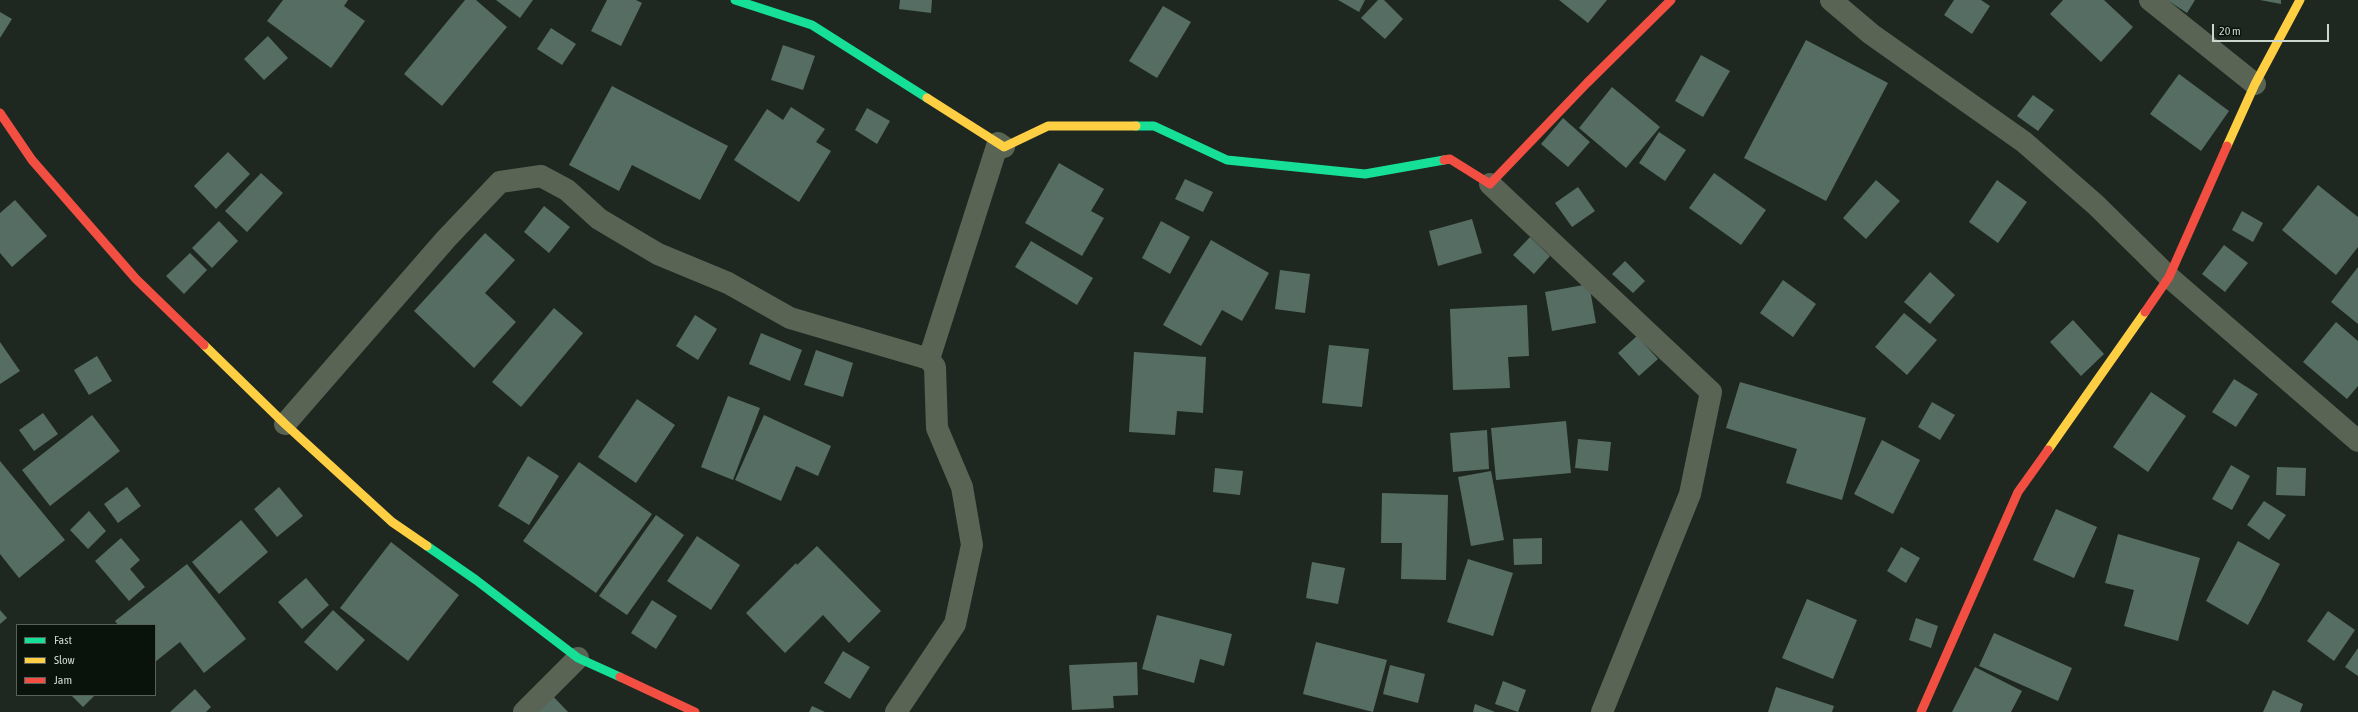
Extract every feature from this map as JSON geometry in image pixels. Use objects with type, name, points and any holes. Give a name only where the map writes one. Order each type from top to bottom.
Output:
[{"type":"street","points":[[735,0],[812,25],[1004,147]]},
{"type":"street","points":[[1490,184],[1587,82],[1671,0]]},
{"type":"street","points":[[1831,0],[1871,34],[2024,142],[2096,205],[2169,277],[2358,441]]},
{"type":"street","points":[[2150,0],[2255,84]]},
{"type":"street","points":[[1921,712],[2018,492],[2169,277],[2255,84],[2300,0]]},
{"type":"street","points":[[0,113],[32,160],[136,279],[285,424],[392,522],[476,580],[578,658],[695,712]]},
{"type":"street","points":[[1004,147],[1048,126],[1154,126],[1227,160],[1365,174],[1450,159],[1490,184],[1711,392],[1690,494],[1602,712]]},
{"type":"street","points":[[929,359],[998,142],[1004,147]]},
{"type":"street","points":[[285,424],[446,239],[500,182],[541,176],[567,190],[599,219],[658,254],[728,283],[790,318],[929,359],[935,367],[937,428],[962,487],[972,545],[955,624],[896,712]]},
{"type":"street","points":[[524,712],[578,658]]},
{"type":"building","points":[[283,0],[348,0],[344,6],[365,21],[331,68],[267,21]]},
{"type":"building","points":[[465,0],[476,0],[507,27],[442,106],[404,74]]},
{"type":"building","points":[[496,0],[533,0],[520,18]]},
{"type":"building","points":[[607,0],[636,0],[642,3],[621,46],[591,31]]},
{"type":"building","points":[[900,0],[932,0],[931,13],[899,9]]},
{"type":"building","points":[[1338,0],[1365,0],[1359,12]]},
{"type":"building","points":[[1378,0],[1384,0],[1403,19],[1385,39],[1361,18]]},
{"type":"building","points":[[1559,0],[1607,0],[1588,23]]},
{"type":"building","points":[[1954,0],[1981,0],[1990,6],[1972,34],[1944,15]]},
{"type":"building","points":[[2063,0],[2104,0],[2133,27],[2101,62],[2050,14]]},
{"type":"building","points":[[2167,0],[2195,0],[2187,13]]},
{"type":"building","points":[[2260,0],[2281,0],[2281,4]]},
{"type":"building","points":[[1163,6],[1191,22],[1157,78],[1129,61]]},
{"type":"building","points":[[0,12],[12,19],[0,38]]},
{"type":"building","points":[[551,28],[576,44],[562,65],[537,49]]},
{"type":"building","points":[[268,36],[288,58],[264,80],[244,59]]},
{"type":"building","points":[[1806,40],[1888,83],[1826,201],[1744,158]]},
{"type":"building","points":[[783,45],[815,56],[803,90],[771,80]]},
{"type":"building","points":[[1701,55],[1730,71],[1703,117],[1675,101]]},
{"type":"building","points":[[2179,74],[2229,111],[2201,151],[2150,114]]},
{"type":"building","points":[[612,86],[728,146],[700,200],[632,165],[619,191],[569,165]]},
{"type":"building","points":[[1612,87],[1660,127],[1626,168],[1579,128]]},
{"type":"building","points":[[2033,95],[2054,110],[2038,131],[2017,116]]},
{"type":"building","points":[[791,107],[825,129],[816,142],[831,151],[799,202],[734,160],[767,109],[783,120]]},
{"type":"building","points":[[867,108],[890,121],[877,144],[855,130]]},
{"type":"building","points":[[1563,118],[1590,142],[1568,167],[1541,144]]},
{"type":"building","points":[[1659,132],[1686,150],[1665,181],[1639,163]]},
{"type":"building","points":[[228,152],[250,174],[216,209],[194,186]]},
{"type":"building","points":[[1059,163],[1104,189],[1091,211],[1104,218],[1082,256],[1025,223]]},
{"type":"building","points":[[261,173],[283,193],[247,232],[225,211]]},
{"type":"building","points":[[1714,173],[1766,210],[1741,245],[1689,208]]},
{"type":"building","points":[[1185,179],[1213,192],[1203,212],[1175,199]]},
{"type":"building","points":[[1876,180],[1900,201],[1866,239],[1843,218]]},
{"type":"building","points":[[1997,180],[2027,202],[1998,243],[1969,222]]},
{"type":"building","points":[[2318,185],[2358,217],[2358,247],[2336,275],[2282,230]]},
{"type":"building","points":[[1578,187],[1595,211],[1572,227],[1555,203]]},
{"type":"building","points":[[15,200],[47,236],[12,267],[0,253],[0,213]]},
{"type":"building","points":[[544,206],[570,227],[549,253],[524,232]]},
{"type":"building","points":[[2242,211],[2263,223],[2253,242],[2232,230]]},
{"type":"building","points":[[1472,219],[1482,253],[1438,266],[1429,231]]},
{"type":"building","points":[[219,221],[238,241],[212,268],[192,248]]},
{"type":"building","points":[[1161,221],[1190,237],[1170,274],[1142,258]]},
{"type":"building","points":[[485,233],[515,260],[485,293],[516,322],[474,368],[414,311]]},
{"type":"building","points":[[1530,237],[1550,256],[1534,274],[1513,255]]},
{"type":"building","points":[[1211,240],[1269,273],[1242,321],[1222,310],[1201,346],[1163,325]]},
{"type":"building","points":[[1031,241],[1093,278],[1077,305],[1015,267]]},
{"type":"building","points":[[2224,245],[2248,263],[2225,292],[2202,274]]},
{"type":"building","points":[[190,253],[207,270],[184,294],[166,276]]},
{"type":"building","points":[[1625,261],[1645,281],[1633,293],[1612,274]]},
{"type":"building","points":[[2358,267],[2358,324],[2331,302]]},
{"type":"building","points":[[1280,270],[1310,274],[1305,313],[1275,309]]},
{"type":"building","points":[[1930,272],[1955,295],[1930,324],[1904,302]]},
{"type":"building","points":[[1783,280],[1816,304],[1793,337],[1760,313]]},
{"type":"building","points":[[1589,284],[1596,323],[1552,331],[1545,292]]},
{"type":"building","points":[[1527,305],[1529,356],[1508,357],[1510,388],[1453,390],[1450,309]]},
{"type":"building","points":[[554,308],[583,333],[521,407],[492,382]]},
{"type":"building","points":[[1904,313],[1937,340],[1907,375],[1875,347]]},
{"type":"building","points":[[695,315],[717,329],[698,360],[676,346]]},
{"type":"building","points":[[2073,320],[2104,354],[2081,376],[2050,342]]},
{"type":"building","points":[[2336,322],[2358,341],[2358,386],[2347,399],[2303,362]]},
{"type":"building","points":[[761,333],[802,350],[790,381],[749,364]]},
{"type":"building","points":[[1637,336],[1658,359],[1639,376],[1618,353]]},
{"type":"building","points":[[0,342],[20,371],[0,384]]},
{"type":"building","points":[[1329,345],[1369,349],[1362,407],[1322,403]]},
{"type":"building","points":[[816,350],[853,363],[843,397],[804,385]]},
{"type":"building","points":[[1134,352],[1206,357],[1203,413],[1177,411],[1175,435],[1129,432]]},
{"type":"building","points":[[97,356],[112,381],[89,395],[74,370]]},
{"type":"building","points":[[2234,379],[2258,394],[2236,427],[2212,412]]},
{"type":"building","points":[[1740,382],[1866,418],[1842,500],[1786,483],[1797,449],[1726,428]]},
{"type":"building","points":[[2151,392],[2186,416],[2148,472],[2113,447]]},
{"type":"building","points":[[728,396],[760,408],[733,480],[701,467]]},
{"type":"building","points":[[637,399],[675,425],[636,483],[598,457]]},
{"type":"building","points":[[1932,402],[1955,415],[1940,440],[1918,427]]},
{"type":"building","points":[[43,413],[58,434],[34,451],[19,430]]},
{"type":"building","points":[[92,415],[120,451],[50,506],[22,470]]},
{"type":"building","points":[[764,415],[831,446],[818,476],[796,466],[781,501],[735,480]]},
{"type":"building","points":[[1566,421],[1571,473],[1496,480],[1491,428]]},
{"type":"building","points":[[1487,430],[1489,469],[1453,472],[1450,433]]},
{"type":"building","points":[[1578,439],[1611,442],[1608,471],[1575,468]]},
{"type":"building","points":[[1882,440],[1920,460],[1893,514],[1854,494]]},
{"type":"building","points":[[528,456],[559,476],[529,525],[498,506]]},
{"type":"building","points":[[0,461],[65,540],[19,578],[0,554]]},
{"type":"building","points":[[579,462],[652,514],[596,593],[523,541]]},
{"type":"building","points":[[2231,465],[2250,476],[2232,510],[2212,499]]},
{"type":"building","points":[[2277,467],[2306,468],[2305,496],[2276,495]]},
{"type":"building","points":[[1215,468],[1243,471],[1240,495],[1213,492]]},
{"type":"building","points":[[1491,471],[1504,540],[1471,546],[1458,477]]},
{"type":"building","points":[[127,487],[141,506],[118,523],[104,504]]},
{"type":"building","points":[[279,487],[303,516],[277,537],[254,509]]},
{"type":"building","points":[[1382,493],[1448,495],[1446,580],[1401,579],[1402,543],[1381,543]]},
{"type":"building","points":[[2264,501],[2286,515],[2269,540],[2247,525]]},
{"type":"building","points":[[2056,509],[2097,527],[2074,578],[2033,560]]},
{"type":"building","points":[[89,511],[106,531],[88,549],[70,530]]},
{"type":"building","points":[[656,515],[684,535],[627,615],[599,596]]},
{"type":"building","points":[[241,520],[268,552],[219,594],[192,562]]},
{"type":"building","points":[[2118,534],[2200,558],[2178,641],[2124,626],[2134,590],[2105,583]]},
{"type":"building","points":[[697,536],[740,565],[711,610],[667,581]]},
{"type":"building","points":[[121,538],[140,560],[130,569],[145,587],[129,601],[95,561]]},
{"type":"building","points":[[1542,538],[1542,564],[1514,565],[1513,539]]},
{"type":"building","points":[[2238,541],[2280,564],[2248,625],[2206,601]]},
{"type":"building","points":[[391,542],[459,595],[408,661],[340,608]]},
{"type":"building","points":[[817,546],[881,611],[849,643],[823,615],[785,653],[746,613],[796,563],[797,565]]},
{"type":"building","points":[[1901,547],[1920,558],[1906,583],[1887,571]]},
{"type":"building","points":[[1468,559],[1513,573],[1493,636],[1447,622]]},
{"type":"building","points":[[1312,562],[1345,568],[1338,604],[1306,598]]},
{"type":"building","points":[[187,564],[246,639],[204,673],[180,642],[156,661],[156,624],[117,624],[115,621]]},
{"type":"building","points":[[306,578],[329,605],[302,629],[278,602]]},
{"type":"building","points":[[1807,599],[1857,620],[1833,679],[1782,658]]},
{"type":"building","points":[[652,600],[677,616],[656,649],[631,633]]},
{"type":"building","points":[[0,610],[7,618],[0,624]]},
{"type":"building","points":[[333,610],[365,640],[337,671],[304,642]]},
{"type":"building","points":[[2328,611],[2355,630],[2334,661],[2307,641]]},
{"type":"building","points":[[1157,615],[1232,634],[1224,666],[1200,659],[1194,683],[1142,669]]},
{"type":"building","points":[[1916,618],[1938,626],[1931,648],[1909,640]]},
{"type":"building","points":[[1994,633],[2072,668],[2058,701],[1979,666]]},
{"type":"building","points":[[1316,642],[1387,660],[1373,712],[1303,694]]},
{"type":"building","points":[[2358,648],[2358,676],[2345,667]]},
{"type":"building","points":[[843,651],[870,667],[850,699],[824,683]]},
{"type":"building","points":[[1137,662],[1138,695],[1113,696],[1114,708],[1072,710],[1069,665]]},
{"type":"building","points":[[1390,665],[1425,674],[1418,703],[1383,694]]},
{"type":"building","points":[[1975,667],[2022,691],[2011,712],[1952,712]]},
{"type":"building","points":[[1503,681],[1526,690],[1518,712],[1495,704]]},
{"type":"building","points":[[1776,687],[1834,706],[1832,712],[1768,712]]},
{"type":"building","points":[[195,689],[211,707],[206,712],[170,712]]},
{"type":"building","points":[[2273,690],[2303,704],[2300,712],[2263,712]]},
{"type":"building","points":[[550,693],[568,712],[530,712]]},
{"type":"building","points":[[72,696],[94,696],[83,707]]},
{"type":"building","points":[[1475,704],[1495,712],[1473,712]]},
{"type":"building","points":[[812,706],[825,712],[809,712]]},
{"type":"traffic: fast","points":[[735,0],[812,25],[927,98]]},
{"type":"traffic: fast","points":[[1136,126],[1154,126],[1227,160],[1365,174],[1444,160]]},
{"type":"traffic: fast","points":[[427,546],[476,580],[578,658],[620,677]]},
{"type":"traffic: slow","points":[[2227,146],[2255,84],[2300,0]]},
{"type":"traffic: slow","points":[[927,98],[1004,147],[1048,126],[1136,126]]},
{"type":"traffic: slow","points":[[2048,450],[2145,312]]},
{"type":"traffic: slow","points":[[204,345],[285,424],[392,522],[427,546]]},
{"type":"traffic: jam","points":[[1444,160],[1450,159],[1490,184],[1587,83],[1671,0]]},
{"type":"traffic: jam","points":[[0,113],[32,160],[136,279],[204,345]]},
{"type":"traffic: jam","points":[[2145,312],[2169,277],[2227,146]]},
{"type":"traffic: jam","points":[[1921,712],[2018,492],[2048,450]]},
{"type":"traffic: jam","points":[[620,677],[695,712]]}]
